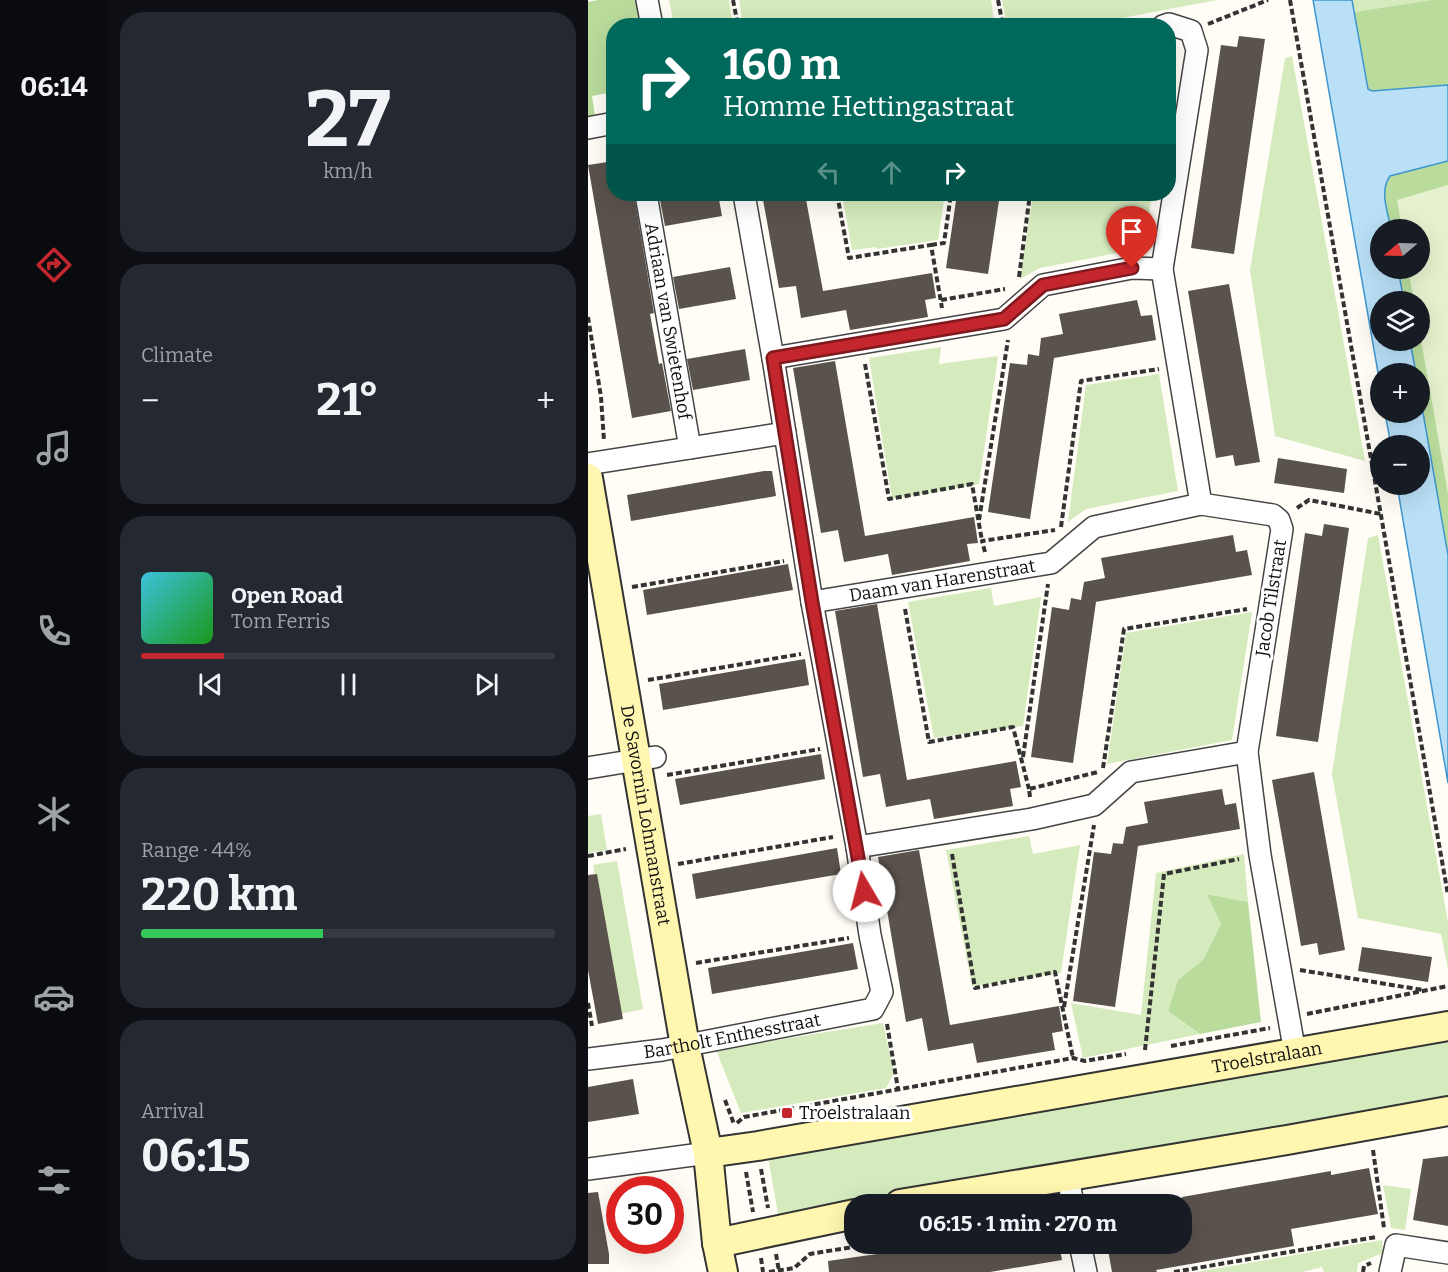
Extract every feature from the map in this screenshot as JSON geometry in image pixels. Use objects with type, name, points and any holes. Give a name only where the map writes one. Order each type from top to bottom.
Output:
[{"type":"street","points":[[647,0],[650,18]]},
{"type":"street","points":[[1176,26],[1191,31],[1197,50],[1176,181]]},
{"type":"street","points":[[588,128],[606,125]]},
{"type":"street","name":"Adriaan van Swietenhof","points":[[647,201],[690,448]]},
{"type":"street","points":[[745,201],[812,602],[882,992],[873,1009]]},
{"type":"street","points":[[1173,201],[1162,269],[1201,504]]},
{"type":"street","points":[[773,358],[1004,319],[1043,285],[1132,268],[1162,269]]},
{"type":"street","points":[[588,464],[785,433]]},
{"type":"street","name":"De Savornin Lohmanstraat","points":[[588,478],[650,764],[653,856],[685,1046],[726,1241],[741,1272]]},
{"type":"street","name":"Jacob Tilstraat","points":[[1201,504],[1273,515],[1279,520],[1282,529],[1247,752],[1260,855],[1294,1053]]},
{"type":"street","name":"Daam van Harenstraat","points":[[812,602],[1051,563],[1094,527],[1201,504]]},
{"type":"street","points":[[856,840],[948,832],[1032,819],[1094,805],[1131,772],[1247,752]]},
{"type":"street","points":[[588,768],[650,764]]},
{"type":"street","name":"Bartholt Enthesstraat","points":[[588,1059],[685,1046],[873,1009]]},
{"type":"street","name":"Troelstralaan","points":[[588,1169],[706,1141],[758,1146],[1448,1026]]},
{"type":"street","points":[[1031,1194],[1070,1191],[1448,1111]]},
{"type":"street","points":[[726,1241],[844,1216]]},
{"type":"street","name":"De Savornin Lohmanstraat","points":[[723,1272],[726,1241]]},
{"type":"street","points":[[1390,1272],[1396,1245],[1448,1253]]},
{"type":"street","points":[[1082,1254],[1086,1272]]},
{"type":"path","points":[[733,0],[736,18]]},
{"type":"path","points":[[998,0],[1001,18]]},
{"type":"path","points":[[1191,31],[1268,0]]},
{"type":"path","points":[[1290,0],[1448,895]]},
{"type":"path","points":[[838,201],[849,258],[944,243],[950,201]]},
{"type":"path","points":[[1017,287],[1029,201]]},
{"type":"path","points":[[931,245],[946,329]]},
{"type":"path","points":[[941,300],[1006,289]]},
{"type":"path","points":[[979,523],[1012,313]]},
{"type":"path","points":[[861,343],[889,499],[972,484],[982,541],[991,573]]},
{"type":"path","points":[[982,541],[1060,529],[1081,381],[1178,366]]},
{"type":"path","points":[[1279,520],[1309,500],[1380,514]]},
{"type":"path","points":[[627,588],[805,557]]},
{"type":"path","points":[[1022,761],[1051,563]]},
{"type":"path","points":[[901,587],[929,742],[1013,727],[1029,789],[1032,819]]},
{"type":"path","points":[[1029,789],[1103,771],[1124,629],[1270,605]]},
{"type":"path","points":[[642,681],[822,650]]},
{"type":"path","points":[[650,764],[838,746]]},
{"type":"path","points":[[1063,1011],[1097,802]]},
{"type":"path","points":[[948,832],[975,988],[1055,972],[1073,1058]]},
{"type":"path","points":[[588,856],[653,856],[856,840]]},
{"type":"path","points":[[1145,1050],[1164,874],[1260,855]]},
{"type":"path","points":[[691,964],[870,935]]},
{"type":"path","points":[[1279,966],[1426,990]]},
{"type":"path","points":[[1167,1047],[1448,986]]},
{"type":"path","points":[[588,1003],[592,1026]]},
{"type":"path","points":[[873,1009],[885,1018],[898,1089]]},
{"type":"path","points":[[706,1141],[744,1117],[752,1115],[1073,1058],[1085,1061],[1156,1048]]},
{"type":"path","points":[[752,1115],[779,1271]]},
{"type":"path","points":[[1174,1272],[1385,1235],[1373,1150]]},
{"type":"path","points":[[769,1272],[794,1268],[810,1254],[844,1248]]},
{"type":"green space","points":[[639,0],[643,18],[606,18],[606,93],[592,96],[595,116],[588,117],[588,2]]},
{"type":"green space","points":[[669,0],[729,0],[732,18],[673,18]]},
{"type":"green space","points":[[739,0],[991,0],[994,18],[742,18]]},
{"type":"green space","points":[[1002,0],[1217,0],[1122,18],[1005,18]]},
{"type":"green space","points":[[1352,0],[1431,0],[1354,12]]},
{"type":"green space","points":[[1431,0],[1448,0],[1448,85],[1372,91],[1368,89],[1354,12]]},
{"type":"green space","points":[[1292,56],[1365,461],[1275,436],[1250,270],[1285,58]]},
{"type":"green space","points":[[1448,161],[1448,555],[1430,453],[1430,435],[1427,435],[1425,423],[1430,423],[1430,363],[1414,363],[1412,351],[1430,351],[1430,291],[1402,291],[1400,279],[1430,279],[1430,219],[1388,219],[1385,188],[1390,176]]},
{"type":"green space","points":[[1448,185],[1448,494],[1430,391],[1430,363],[1425,363],[1423,351],[1430,351],[1430,291],[1412,291],[1410,279],[1430,279],[1430,219],[1400,219],[1397,200]]},
{"type":"green space","points":[[843,201],[944,201],[938,240],[877,249],[876,247],[852,250]]},
{"type":"green space","points":[[1032,201],[1151,201],[1143,248],[1040,268],[1020,279]]},
{"type":"green space","points":[[941,347],[939,364],[998,356],[979,484],[892,499],[869,358]]},
{"type":"green space","points":[[1159,374],[1178,491],[1086,509],[1068,522],[1086,385]]},
{"type":"green space","points":[[1378,535],[1448,922],[1448,969],[1441,934],[1358,918],[1332,774],[1368,538]]},
{"type":"green space","points":[[991,588],[994,606],[1041,597],[1023,726],[934,738],[908,602]]},
{"type":"green space","points":[[1252,612],[1232,740],[1107,764],[1126,633]]},
{"type":"green space","points":[[601,814],[607,850],[588,853],[588,816]]},
{"type":"green space","points":[[1029,836],[1033,854],[1080,845],[1061,973],[972,986],[946,850]]},
{"type":"green space","points":[[1244,854],[1248,902],[1208,894],[1221,924],[1203,960],[1178,980],[1168,1011],[1200,1034],[1083,1058],[1071,1003],[1141,1015],[1156,873]]},
{"type":"green space","points":[[617,861],[643,1009],[620,1014],[593,865]]},
{"type":"green space","points":[[1207,894],[1248,902],[1261,1022],[1200,1034],[1168,1011],[1178,980],[1203,960],[1221,924]]},
{"type":"green space","points":[[883,1023],[894,1073],[886,1088],[741,1113],[716,1050]]},
{"type":"green space","points":[[1448,1032],[1448,1103],[923,1194],[844,1194],[844,1208],[779,1219],[767,1151]]},
{"type":"green space","points":[[1383,1185],[1411,1189],[1405,1230],[1391,1228]]},
{"type":"green space","points":[[1382,1240],[1383,1253],[1358,1263],[1357,1272],[1324,1272],[1322,1267],[1302,1272],[1196,1272]]},
{"type":"water","points":[[1313,0],[1352,0],[1368,89],[1372,91],[1448,85],[1448,161],[1390,176],[1385,188],[1389,219],[1370,219],[1370,279],[1400,279],[1402,291],[1370,291],[1370,327]]},
{"type":"water","points":[[1374,351],[1412,351],[1414,363],[1376,363]]},
{"type":"water","points":[[1387,423],[1425,423],[1427,435],[1389,435]]},
{"type":"water","points":[[1430,453],[1448,555],[1448,783],[1399,495],[1430,495]]},
{"type":"building","points":[[1239,36],[1265,39],[1234,254],[1191,248],[1221,45],[1237,47]]},
{"type":"building","points":[[606,162],[606,201],[635,201],[654,313],[650,314],[671,411],[632,418],[588,165]]},
{"type":"building","points":[[660,201],[719,201],[722,216],[665,226]]},
{"type":"building","points":[[763,201],[806,201],[823,291],[932,273],[936,298],[925,300],[928,317],[850,330],[846,310],[801,318],[796,286],[779,288]]},
{"type":"building","points":[[956,201],[999,201],[988,274],[946,268]]},
{"type":"building","points":[[730,267],[736,299],[679,309],[673,277]]},
{"type":"building","points":[[1229,284],[1260,462],[1235,466],[1233,455],[1216,458],[1188,291]]},
{"type":"building","points":[[1137,300],[1141,316],[1152,315],[1156,340],[1054,358],[1030,519],[988,512],[1010,363],[1027,365],[1028,354],[1039,356],[1041,338],[1063,334],[1059,314]]},
{"type":"building","points":[[745,349],[750,380],[693,390],[687,359]]},
{"type":"building","points":[[835,361],[865,536],[974,517],[978,543],[967,544],[970,561],[892,575],[888,554],[844,562],[838,530],[821,533],[793,368]]},
{"type":"building","points":[[1278,458],[1347,469],[1344,493],[1274,483]]},
{"type":"building","points":[[772,471],[776,496],[631,521],[627,495]]},
{"type":"building","points":[[1324,524],[1349,528],[1318,742],[1276,736],[1305,533],[1322,536]]},
{"type":"building","points":[[1233,535],[1236,552],[1247,550],[1252,575],[1095,602],[1073,763],[1031,757],[1052,607],[1069,610],[1071,598],[1081,600],[1084,582],[1105,578],[1101,558]]},
{"type":"building","points":[[788,564],[793,590],[647,615],[643,590]]},
{"type":"building","points":[[877,604],[907,780],[1016,761],[1021,787],[1010,789],[1013,806],[934,819],[930,799],[886,807],[880,774],[863,777],[835,611]]},
{"type":"building","points":[[805,659],[809,685],[663,710],[659,684]]},
{"type":"building","points":[[821,754],[825,779],[680,805],[675,779]]},
{"type":"building","points":[[1314,772],[1345,950],[1319,955],[1317,943],[1301,946],[1272,780]]},
{"type":"building","points":[[1222,789],[1225,805],[1236,803],[1240,829],[1138,846],[1115,1007],[1073,1001],[1094,852],[1111,854],[1113,843],[1123,844],[1126,827],[1148,823],[1144,802]]},
{"type":"building","points":[[837,848],[841,874],[696,899],[692,874]]},
{"type":"building","points":[[919,850],[950,1025],[1059,1006],[1063,1031],[1052,1033],[1055,1050],[977,1063],[973,1043],[928,1051],[922,1018],[906,1022],[878,857]]},
{"type":"building","points":[[597,874],[623,1019],[598,1024],[588,970],[588,875]]},
{"type":"building","points":[[853,943],[858,969],[712,994],[708,968]]},
{"type":"building","points":[[1362,947],[1432,957],[1428,982],[1358,971]]},
{"type":"building","points":[[633,1079],[639,1114],[588,1122],[588,1087]]},
{"type":"building","points":[[1448,1156],[1448,1226],[1413,1220],[1423,1159]]},
{"type":"building","points":[[1369,1168],[1378,1214],[1291,1229],[1294,1246],[1156,1270],[1157,1272],[1112,1272],[1109,1254],[1192,1254],[1192,1195],[1331,1171],[1331,1175]]},
{"type":"building","points":[[598,1192],[609,1264],[588,1264],[588,1193]]},
{"type":"building","points":[[877,1254],[1061,1254],[1062,1260],[990,1272],[829,1272],[828,1261]]},
{"type":"place","name":"Troelstralaan","points":[[787,1113]]},
{"type":"route","points":[[864,891],[812,602],[773,358],[1004,319],[1043,285],[1132,268]]}]
